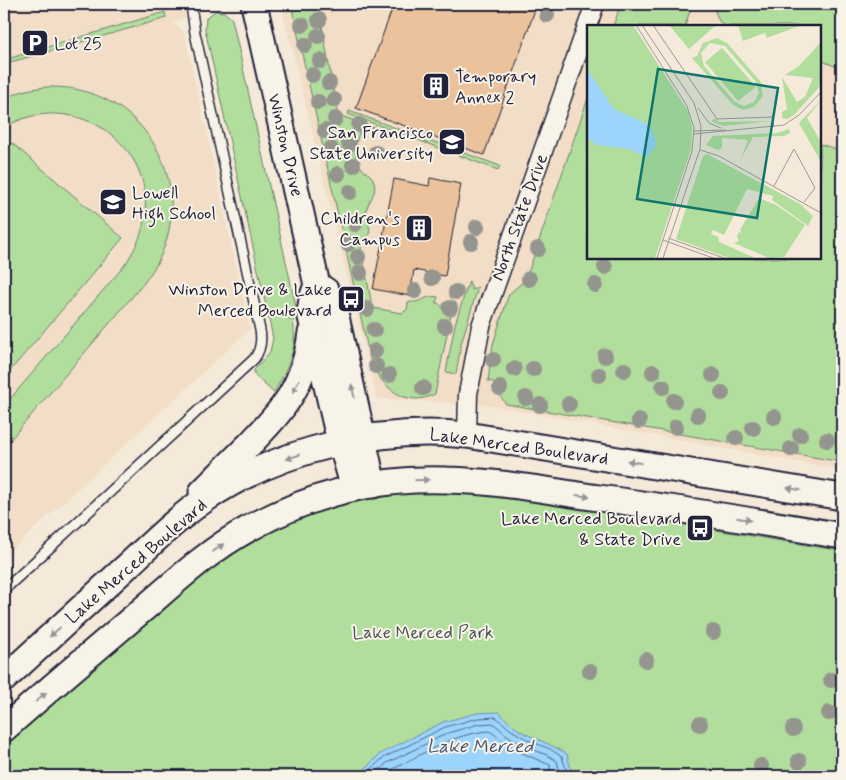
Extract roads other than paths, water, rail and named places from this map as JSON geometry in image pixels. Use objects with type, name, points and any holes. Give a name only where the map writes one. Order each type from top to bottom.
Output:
[{"type":"main road","name":"Winston Drive","points":[[254,4],[317,285],[311,306],[313,323],[352,441],[364,486]]},
{"type":"main road","name":"Winston Drive","points":[[317,285],[331,296],[334,303],[352,441]]},
{"type":"main road","points":[[147,548],[262,432],[288,401],[304,366],[313,323]]},
{"type":"main road","name":"Lake Merced Boulevard","points":[[4,678],[181,518],[216,492],[288,458],[352,441],[421,432],[467,435],[842,497]]},
{"type":"main road","points":[[4,729],[174,582],[220,547],[246,530],[288,509],[320,497],[364,486],[420,480],[475,481],[702,512],[842,536]]},
{"type":"street","name":"North State Drive","points":[[467,435],[468,394],[481,326],[594,4]]},
{"type":"lane","points":[[4,590],[254,359],[261,346],[262,338],[195,33],[191,5],[194,4]]},
{"type":"water","name":"Lake Merced","points":[[499,712],[520,730],[567,754],[571,770],[569,776],[358,776],[380,754],[443,722],[477,713]]},
{"type":"place","name":"Lot 25","points":[[35,43]]},
{"type":"place","name":"Temporary Annex 2","points":[[436,86]]},
{"type":"place","name":"San Francisco State University","points":[[452,142]]},
{"type":"place","name":"Lowell High School","points":[[113,202]]},
{"type":"place","name":"Children's Campus","points":[[419,228]]},
{"type":"place","name":"Winston Drive & Lake Merced Boulevard","points":[[351,299]]},
{"type":"place","name":"Lake Merced Boulevard & State Drive","points":[[700,528]]},
{"type":"park label","name":"Lake Merced Park","points":[[423,632]]}]
